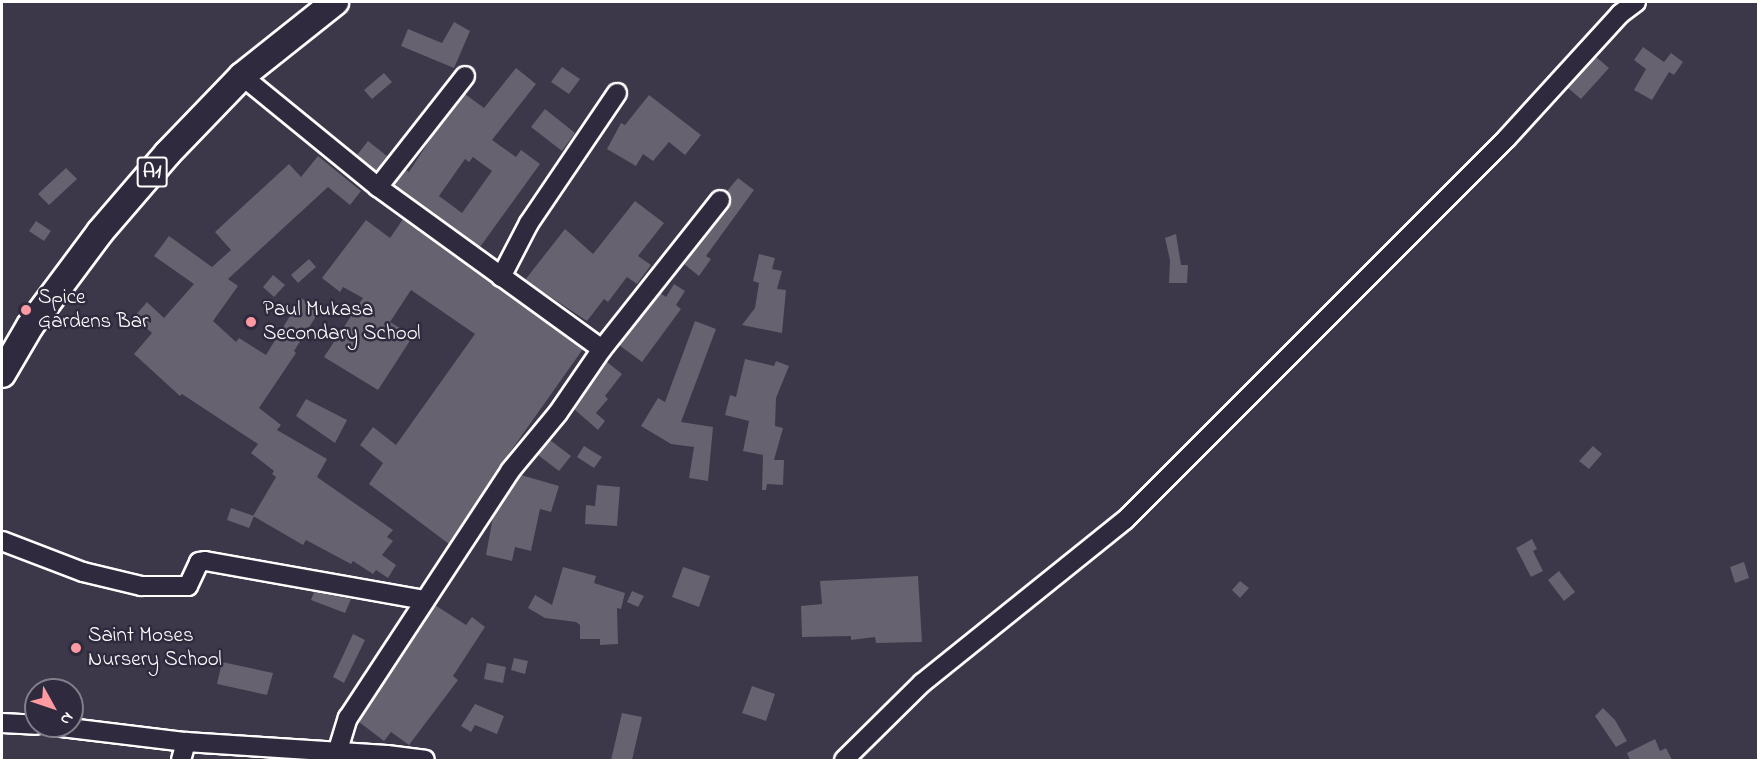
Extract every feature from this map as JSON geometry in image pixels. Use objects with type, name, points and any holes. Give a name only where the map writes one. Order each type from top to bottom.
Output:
[{"type":"highway","name":"A1","points":[[2,374],[30,326],[100,232],[167,154],[242,76],[336,2]]},
{"type":"street","points":[[844,760],[922,683],[1125,520],[1506,139],[1620,14],[1636,2]]},
{"type":"street","points":[[242,76],[378,187],[602,349]]},
{"type":"street","points":[[378,187],[465,76]]},
{"type":"street","points":[[501,277],[529,223],[617,93]]},
{"type":"street","points":[[337,753],[348,718],[510,471],[558,413],[602,349],[720,200]]},
{"type":"street","points":[[2,541],[83,572],[141,586],[188,586],[199,562],[205,561],[424,600]]},
{"type":"street","points":[[2,723],[24,724]]},
{"type":"street","points":[[84,730],[186,742],[425,760]]},
{"type":"street","points":[[181,760],[186,742]]},
{"type":"building","points":[[454,22],[470,31],[454,68],[401,46],[408,29],[442,43]]},
{"type":"building","points":[[1643,47],[1664,62],[1671,53],[1683,62],[1674,75],[1669,72],[1652,100],[1634,90],[1646,69],[1634,60]]},
{"type":"building","points":[[1596,57],[1609,68],[1581,99],[1568,88]]},
{"type":"building","points":[[562,67],[580,79],[569,94],[551,82]]},
{"type":"building","points":[[516,68],[536,84],[492,140],[516,157],[521,150],[540,164],[480,247],[394,185],[406,170],[409,172],[433,135],[465,94],[484,108]],"holes":[[[473,157],[492,171],[462,213],[439,196],[465,159],[469,162]]]},
{"type":"building","points":[[384,73],[392,82],[372,99],[364,90]]},
{"type":"building","points":[[649,95],[701,135],[685,155],[669,142],[653,161],[643,154],[636,166],[607,149],[621,123],[625,125]]},
{"type":"building","points":[[545,109],[575,133],[562,151],[531,127]]},
{"type":"building","points":[[368,141],[387,156],[376,171],[357,155]]},
{"type":"building","points":[[318,156],[361,191],[350,205],[328,187],[228,279],[238,286],[213,321],[236,342],[239,338],[266,355],[301,298],[320,310],[294,351],[296,353],[259,408],[281,425],[277,430],[327,459],[317,477],[393,530],[387,537],[393,541],[382,555],[396,565],[388,578],[376,570],[373,574],[353,561],[351,564],[306,540],[303,545],[253,516],[276,477],[272,474],[274,471],[251,453],[258,444],[182,394],[180,396],[134,354],[152,333],[134,317],[147,302],[164,318],[194,284],[154,256],[169,236],[212,267],[231,250],[215,232],[289,164],[301,177]]},
{"type":"building","points":[[66,168],[77,179],[49,205],[38,194]]},
{"type":"building","points":[[738,178],[754,190],[706,256],[711,259],[699,276],[684,264],[729,207],[731,201],[727,191]]},
{"type":"building","points":[[635,201],[664,223],[638,256],[651,265],[637,284],[627,277],[608,302],[604,299],[587,321],[525,280],[565,229],[593,254]]},
{"type":"building","points":[[403,219],[583,349],[501,465],[449,544],[369,484],[383,463],[360,445],[373,427],[396,445],[475,334],[411,290],[390,322],[413,336],[378,390],[324,357],[363,298],[343,287],[340,292],[322,278],[366,220],[390,238]]},
{"type":"building","points":[[36,221],[51,231],[44,241],[29,231]]},
{"type":"building","points":[[1176,234],[1181,265],[1188,265],[1187,283],[1169,283],[1170,260],[1165,238]]},
{"type":"building","points":[[759,254],[775,258],[772,269],[782,271],[777,289],[786,290],[782,333],[742,325],[755,308],[759,283],[753,281]]},
{"type":"building","points":[[309,259],[316,267],[298,283],[291,275]]},
{"type":"building","points":[[273,275],[285,285],[274,297],[263,287]]},
{"type":"building","points":[[674,284],[685,291],[676,305],[681,309],[642,362],[619,345],[660,293],[666,297]]},
{"type":"building","points":[[695,321],[716,329],[681,422],[713,427],[708,481],[689,478],[694,447],[671,444],[641,426],[658,398],[665,402]]},
{"type":"building","points":[[745,359],[774,366],[776,361],[789,366],[776,398],[775,426],[783,428],[774,460],[784,460],[783,485],[767,484],[766,490],[762,490],[763,455],[743,451],[749,421],[725,415],[730,395],[736,397]]},
{"type":"building","points":[[607,362],[622,374],[605,396],[608,399],[596,413],[605,421],[598,430],[574,409]]},
{"type":"building","points":[[306,399],[347,420],[335,443],[296,416]]},
{"type":"building","points":[[550,440],[571,456],[559,471],[538,455]]},
{"type":"building","points":[[584,446],[602,457],[594,468],[577,457]]},
{"type":"building","points":[[1593,446],[1602,454],[1589,469],[1579,461]]},
{"type":"building","points":[[521,475],[559,486],[551,512],[540,509],[531,551],[515,547],[512,561],[486,555],[493,517]]},
{"type":"building","points":[[597,485],[620,487],[617,526],[585,524],[586,505],[595,506]]},
{"type":"building","points":[[231,508],[254,516],[249,528],[227,520]]},
{"type":"building","points":[[1532,539],[1537,549],[1533,551],[1543,571],[1531,577],[1516,548]]},
{"type":"building","points":[[1744,562],[1749,578],[1735,583],[1730,567]]},
{"type":"building","points":[[563,567],[596,576],[594,583],[625,593],[621,609],[617,608],[618,644],[600,645],[600,639],[580,639],[580,625],[576,622],[545,618],[528,608],[535,595],[552,605]]},
{"type":"building","points":[[683,567],[710,576],[699,607],[672,597]]},
{"type":"building","points":[[1559,571],[1575,592],[1564,601],[1548,580]]},
{"type":"building","points":[[918,576],[922,642],[876,643],[875,637],[851,640],[851,636],[802,637],[801,606],[822,604],[820,581]]},
{"type":"building","points":[[1240,581],[1249,588],[1240,598],[1232,590]]},
{"type":"building","points":[[632,591],[644,596],[638,607],[627,602]]},
{"type":"building","points":[[314,592],[351,599],[345,613],[311,600]]},
{"type":"building","points":[[435,605],[466,625],[472,617],[485,627],[453,676],[458,680],[409,745],[391,732],[384,741],[359,722]]},
{"type":"building","points":[[353,634],[365,640],[344,683],[333,677]]},
{"type":"building","points":[[514,658],[528,661],[525,674],[511,670]]},
{"type":"building","points":[[222,662],[273,673],[267,695],[217,684]]},
{"type":"building","points":[[487,663],[506,667],[503,683],[484,679]]},
{"type":"building","points":[[752,686],[775,694],[766,721],[742,713]]},
{"type":"building","points":[[475,704],[504,716],[497,734],[475,725],[471,732],[461,726]]},
{"type":"building","points":[[1603,708],[1615,720],[1627,741],[1616,747],[1595,716]]},
{"type":"building","points":[[622,713],[642,717],[632,760],[611,760]]},
{"type":"building","points":[[1655,739],[1660,751],[1666,748],[1672,760],[1630,760],[1627,753]]},
{"type":"place","name":"Spice Gardens Bar","points":[[26,310]]},
{"type":"place","name":"Paul Mukasa Secondary School","points":[[251,322]]},
{"type":"place","name":"Saint Moses Nursery School","points":[[76,648]]}]
